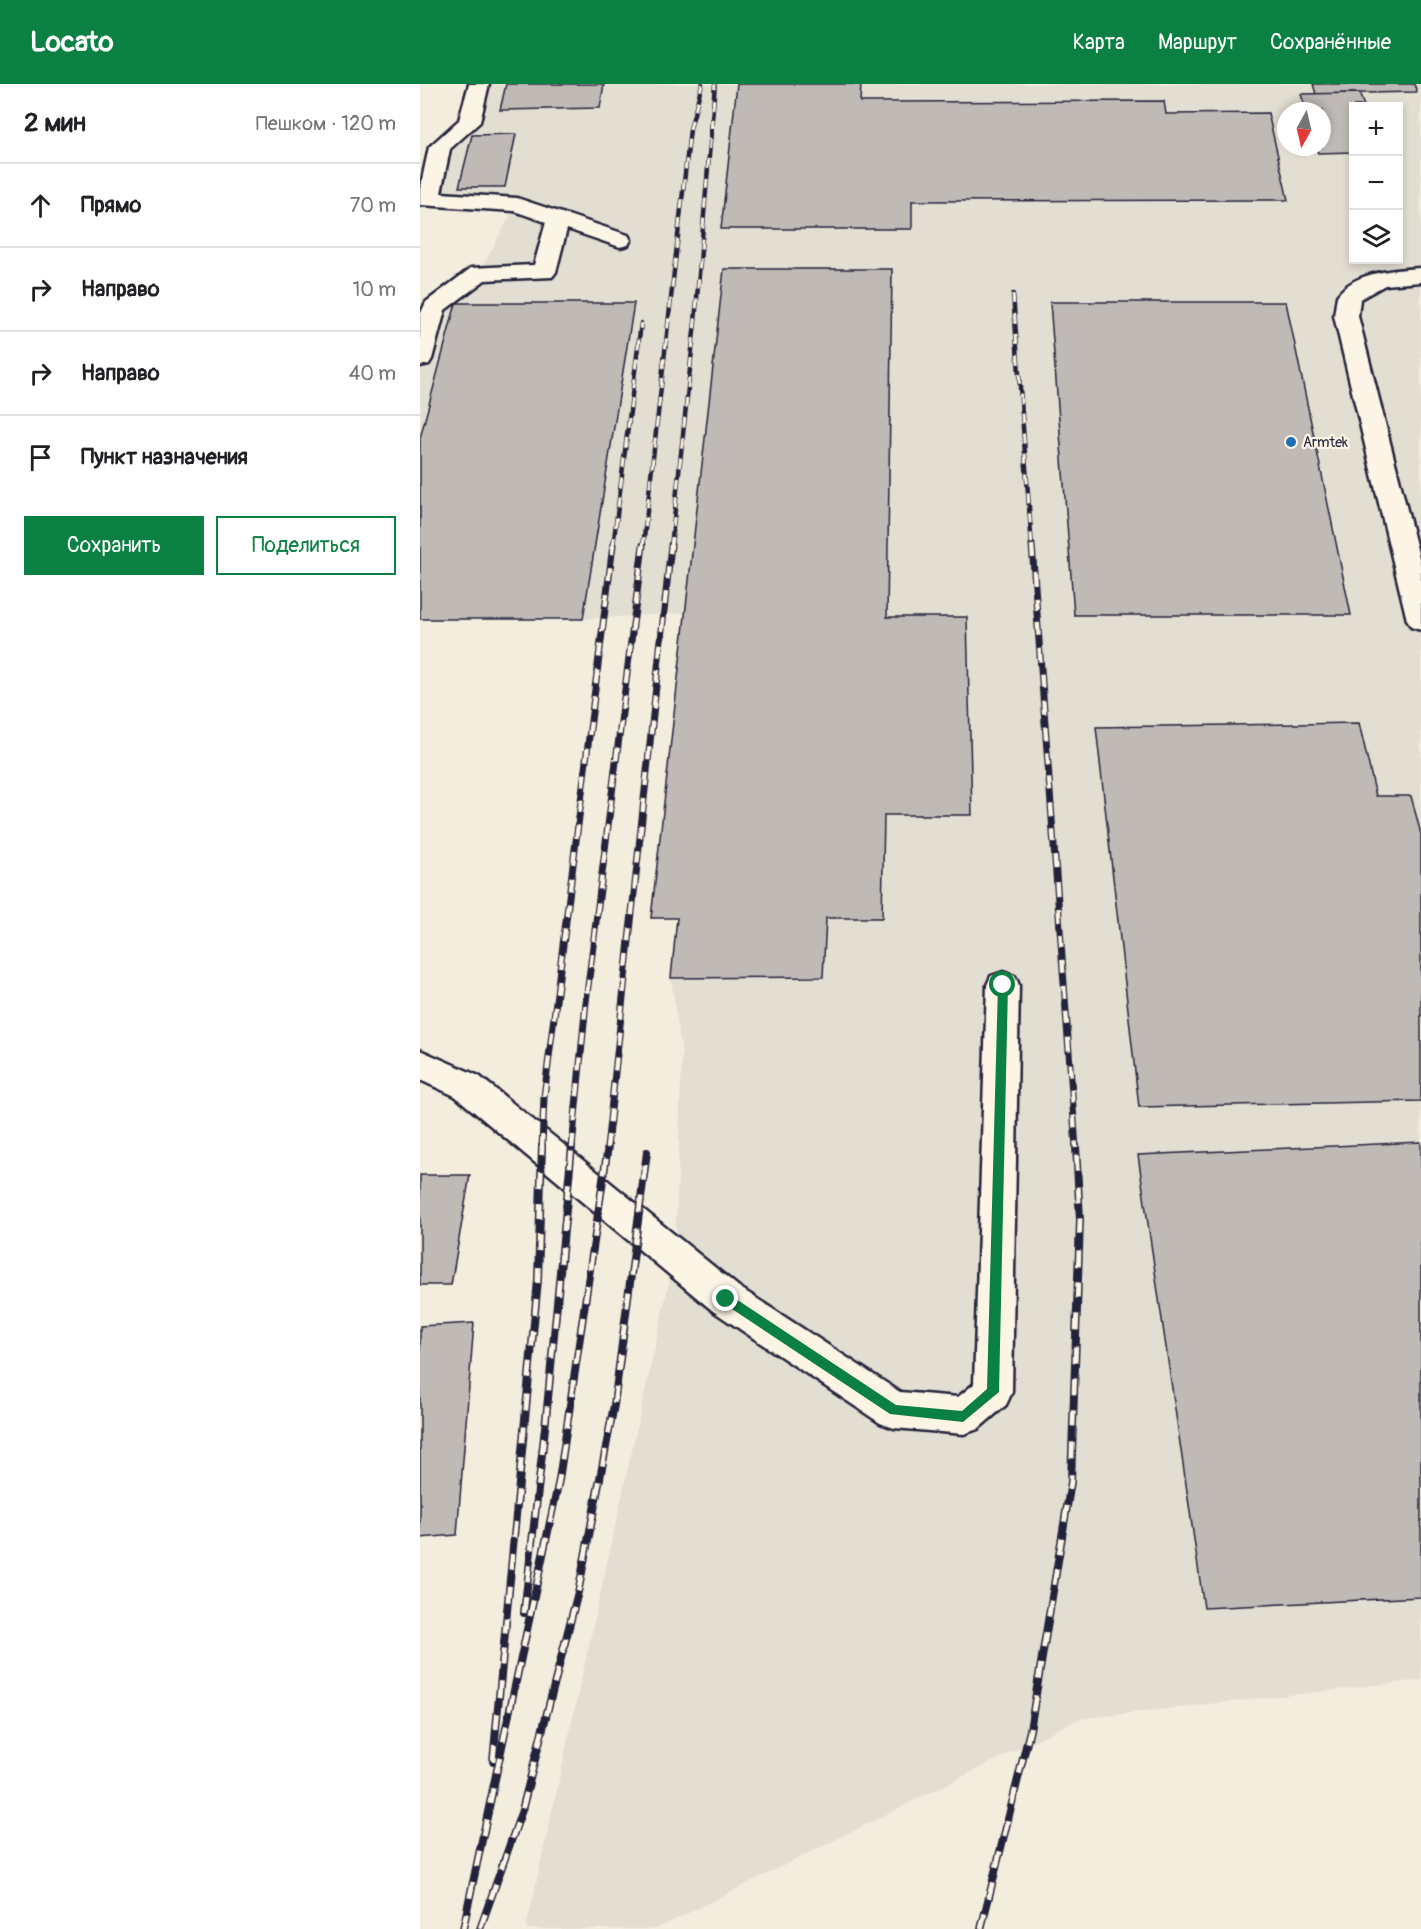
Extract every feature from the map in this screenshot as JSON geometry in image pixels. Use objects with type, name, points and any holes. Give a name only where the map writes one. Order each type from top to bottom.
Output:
[{"type":"lane","points":[[479,84],[470,122],[440,147],[425,198],[517,205],[620,240]]},
{"type":"lane","points":[[420,359],[434,307],[479,273],[544,272],[558,219]]},
{"type":"lane","points":[[1421,275],[1382,278],[1363,284],[1349,296],[1346,316],[1421,620]]},
{"type":"lane","points":[[420,1064],[467,1086],[726,1299],[894,1410],[963,1416],[993,1392],[1003,985]]},
{"type":"shaded area","points":[[479,84],[1421,84],[1421,1680],[1078,1719],[656,1929],[526,1929],[675,1256],[682,1054],[671,978],[677,918],[651,918],[686,613],[583,619],[420,619],[420,359],[434,307],[479,273],[516,205],[429,198],[440,147],[469,121]]},
{"type":"building","points":[[506,84],[604,84],[600,108],[500,110]]},
{"type":"building","points":[[737,84],[861,84],[860,102],[1164,101],[1166,114],[1268,113],[1288,200],[912,201],[912,229],[721,229]]},
{"type":"building","points":[[1313,84],[1414,84],[1417,92],[1316,94]]},
{"type":"building","points":[[1359,93],[1362,102],[1349,102],[1349,152],[1331,153],[1331,102],[1303,102],[1301,94]]},
{"type":"building","points":[[516,134],[505,187],[459,187],[472,135]]},
{"type":"building","points":[[724,269],[892,269],[887,617],[967,617],[972,815],[884,815],[882,918],[826,918],[823,977],[671,978],[677,918],[651,918]]},
{"type":"building","points":[[1050,302],[1286,302],[1351,615],[1074,615]]},
{"type":"building","points":[[456,303],[634,303],[583,619],[420,619],[420,438]]},
{"type":"building","points":[[1359,723],[1376,796],[1411,796],[1421,834],[1421,1101],[1139,1107],[1096,727]]},
{"type":"building","points":[[1421,1142],[1421,1597],[1204,1608],[1138,1155]]},
{"type":"building","points":[[420,1175],[470,1175],[451,1285],[420,1285]]},
{"type":"building","points":[[474,1323],[457,1535],[420,1538],[420,1326]]},
{"type":"railway","points":[[643,547],[690,129],[702,84]]},
{"type":"railway","points":[[671,547],[695,322],[715,84]]},
{"type":"railway","points":[[1013,294],[1032,547]]},
{"type":"railway","points":[[613,547],[641,323]]},
{"type":"railway","points":[[542,1148],[544,1097],[613,545]]},
{"type":"railway","points":[[572,1148],[586,1002],[643,545]]},
{"type":"railway","points":[[607,1148],[671,545]]},
{"type":"railway","points":[[1032,545],[1076,1148]]},
{"type":"railway","points":[[493,1761],[538,1280],[542,1146]]},
{"type":"railway","points":[[524,1613],[546,1419],[572,1146]]},
{"type":"railway","points":[[463,1929],[559,1480],[608,1146]]},
{"type":"railway","points":[[981,1929],[1030,1730],[1071,1482],[1080,1220],[1076,1146]]},
{"type":"railway","points":[[480,1929],[522,1810],[579,1588],[614,1405],[647,1152]]},
{"type":"place","name":"Armtek","points":[[1291,442]]},
{"type":"route","points":[[726,1299],[894,1410],[963,1416],[993,1392],[1003,985]]}]
